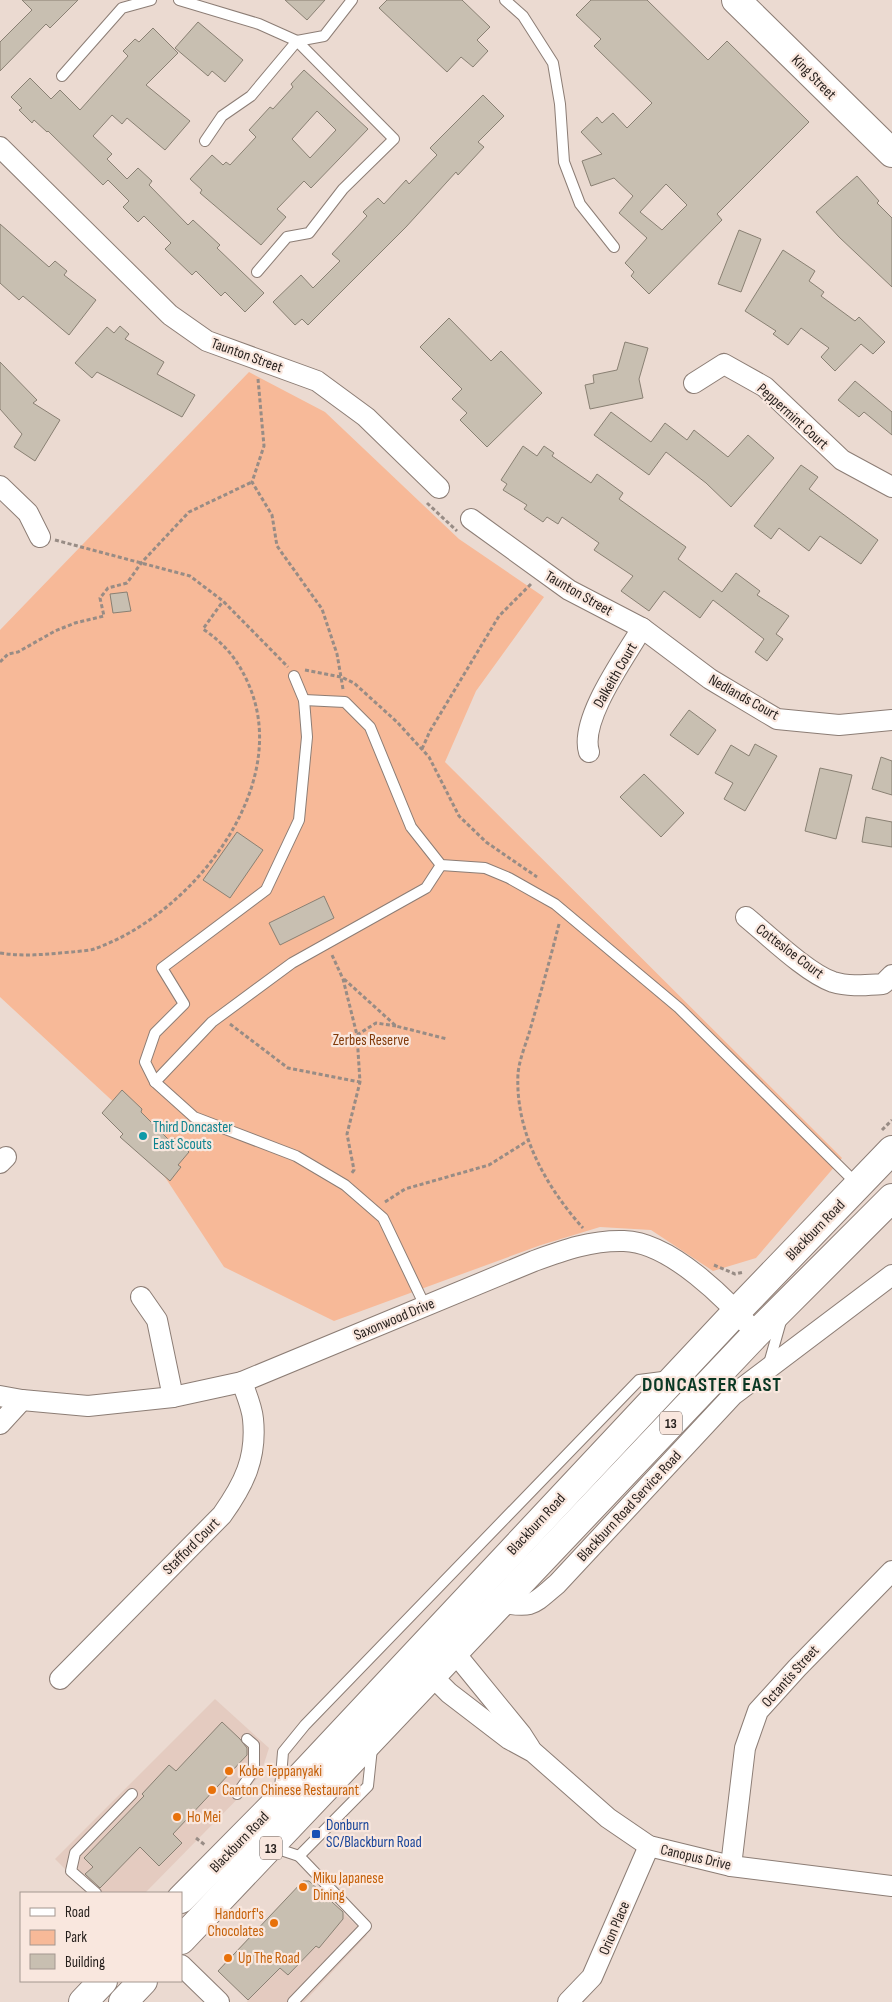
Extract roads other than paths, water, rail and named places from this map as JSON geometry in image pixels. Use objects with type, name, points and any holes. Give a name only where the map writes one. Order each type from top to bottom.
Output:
[{"type":"main road","name":"King Street","points":[[736,0],[892,153]]},
{"type":"main road","name":"Blackburn Road","points":[[182,1899],[279,1800],[737,1311],[892,1150]]},
{"type":"main road","name":"Blackburn Road","points":[[182,1939],[789,1299],[892,1198]]},
{"type":"main road","points":[[323,1753],[344,1770]]},
{"type":"main road","points":[[83,2002],[102,1982]]},
{"type":"main road","points":[[122,2002],[142,1982]]},
{"type":"street","name":"Taunton Street","points":[[0,147],[170,315],[207,341],[256,360],[278,365],[317,381],[366,417],[439,488]]},
{"type":"street","name":"Peppermint Court","points":[[694,383],[724,364],[765,387],[842,460],[892,486]]},
{"type":"street","points":[[0,486],[28,513],[40,537]]},
{"type":"street","name":"Taunton Street","points":[[471,519],[569,590],[642,628]]},
{"type":"street","name":"Nedlands Court","points":[[642,628],[710,679],[777,719],[838,725],[892,720]]},
{"type":"street","name":"Dalkeith Court","points":[[589,752],[587,746],[594,708],[642,628]]},
{"type":"street","name":"Cottesloe Court","points":[[746,916],[808,968],[832,982],[853,986],[883,984],[892,975]]},
{"type":"street","name":"Saxonwood Drive","points":[[0,1396],[88,1406],[173,1397],[242,1382],[424,1306],[576,1246],[626,1241],[656,1250],[685,1266],[737,1311],[756,1334]]},
{"type":"street","name":"Blackburn Road Service Road","points":[[500,1602],[523,1607],[535,1602],[557,1584],[733,1395],[892,1275]]},
{"type":"street","points":[[141,1297],[157,1320],[173,1397]]},
{"type":"street","name":"Stafford Court","points":[[60,1679],[222,1515],[242,1488],[252,1454],[253,1418],[242,1382]]},
{"type":"street","points":[[0,1424],[22,1400]]},
{"type":"street","name":"Octantis Street","points":[[731,1866],[745,1748],[758,1711],[797,1668],[892,1571]]},
{"type":"street","points":[[421,1647],[454,1652]]},
{"type":"street","name":"Canopus Drive","points":[[421,1647],[432,1676],[449,1693],[509,1739],[533,1752],[608,1818],[649,1846],[731,1866],[892,1886]]},
{"type":"street","name":"Canopus Drive","points":[[454,1652],[521,1734],[533,1752]]},
{"type":"street","name":"Orion Place","points":[[568,2002],[592,1978],[649,1846]]},
{"type":"street","points":[[182,1966],[219,2002]]},
{"type":"lane","points":[[62,76],[122,8],[151,0]]},
{"type":"lane","points":[[179,0],[259,24],[297,41],[394,139],[343,189],[309,233],[286,237],[257,272]]},
{"type":"lane","points":[[205,141],[222,116],[252,96],[297,41],[324,36],[352,0]]},
{"type":"lane","points":[[505,0],[523,16],[553,62],[560,104],[564,162],[580,204],[614,247]]},
{"type":"lane","points":[[294,676],[304,700],[307,737],[299,820],[266,890],[162,968],[184,1004],[156,1033],[145,1062],[155,1082],[194,1117],[296,1156],[344,1185],[383,1218],[424,1306]]},
{"type":"lane","points":[[304,700],[345,702],[370,728],[411,827],[441,865],[484,868],[546,898],[680,1008],[858,1185]]},
{"type":"lane","points":[[155,1082],[219,1016],[292,963],[426,888],[441,865]]},
{"type":"lane","points":[[768,1368],[774,1339],[789,1299]]},
{"type":"lane","points":[[279,1800],[283,1752],[305,1725],[639,1380],[677,1375]]},
{"type":"lane","points":[[238,1794],[254,1770],[254,1745],[247,1738]]},
{"type":"lane","points":[[299,1856],[368,1786],[373,1739]]},
{"type":"lane","points":[[95,1892],[72,1870],[76,1853],[132,1794]]},
{"type":"lane","points":[[271,1847],[299,1856],[366,1926],[293,2002]]},
{"type":"place","name":"Third Doncaster East Scouts","points":[[143,1136]]},
{"type":"place","name":"Kobe Teppanyaki","points":[[229,1771]]},
{"type":"place","name":"Canton Chinese Restaurant","points":[[212,1790]]},
{"type":"place","name":"Ho Mei","points":[[177,1817]]},
{"type":"place","name":"Donburn SC/Blackburn Road","points":[[316,1834]]},
{"type":"place","name":"Miku Japanese Dining","points":[[303,1887]]},
{"type":"place","name":"Handorf's Chocolates","points":[[274,1923]]},
{"type":"place","name":"Up The Road","points":[[228,1958]]},
{"type":"district","name":"DONCASTER EAST","points":[[712,1384]]},
{"type":"park label","name":"Zerbes Reserve","points":[[371,1040]]}]
